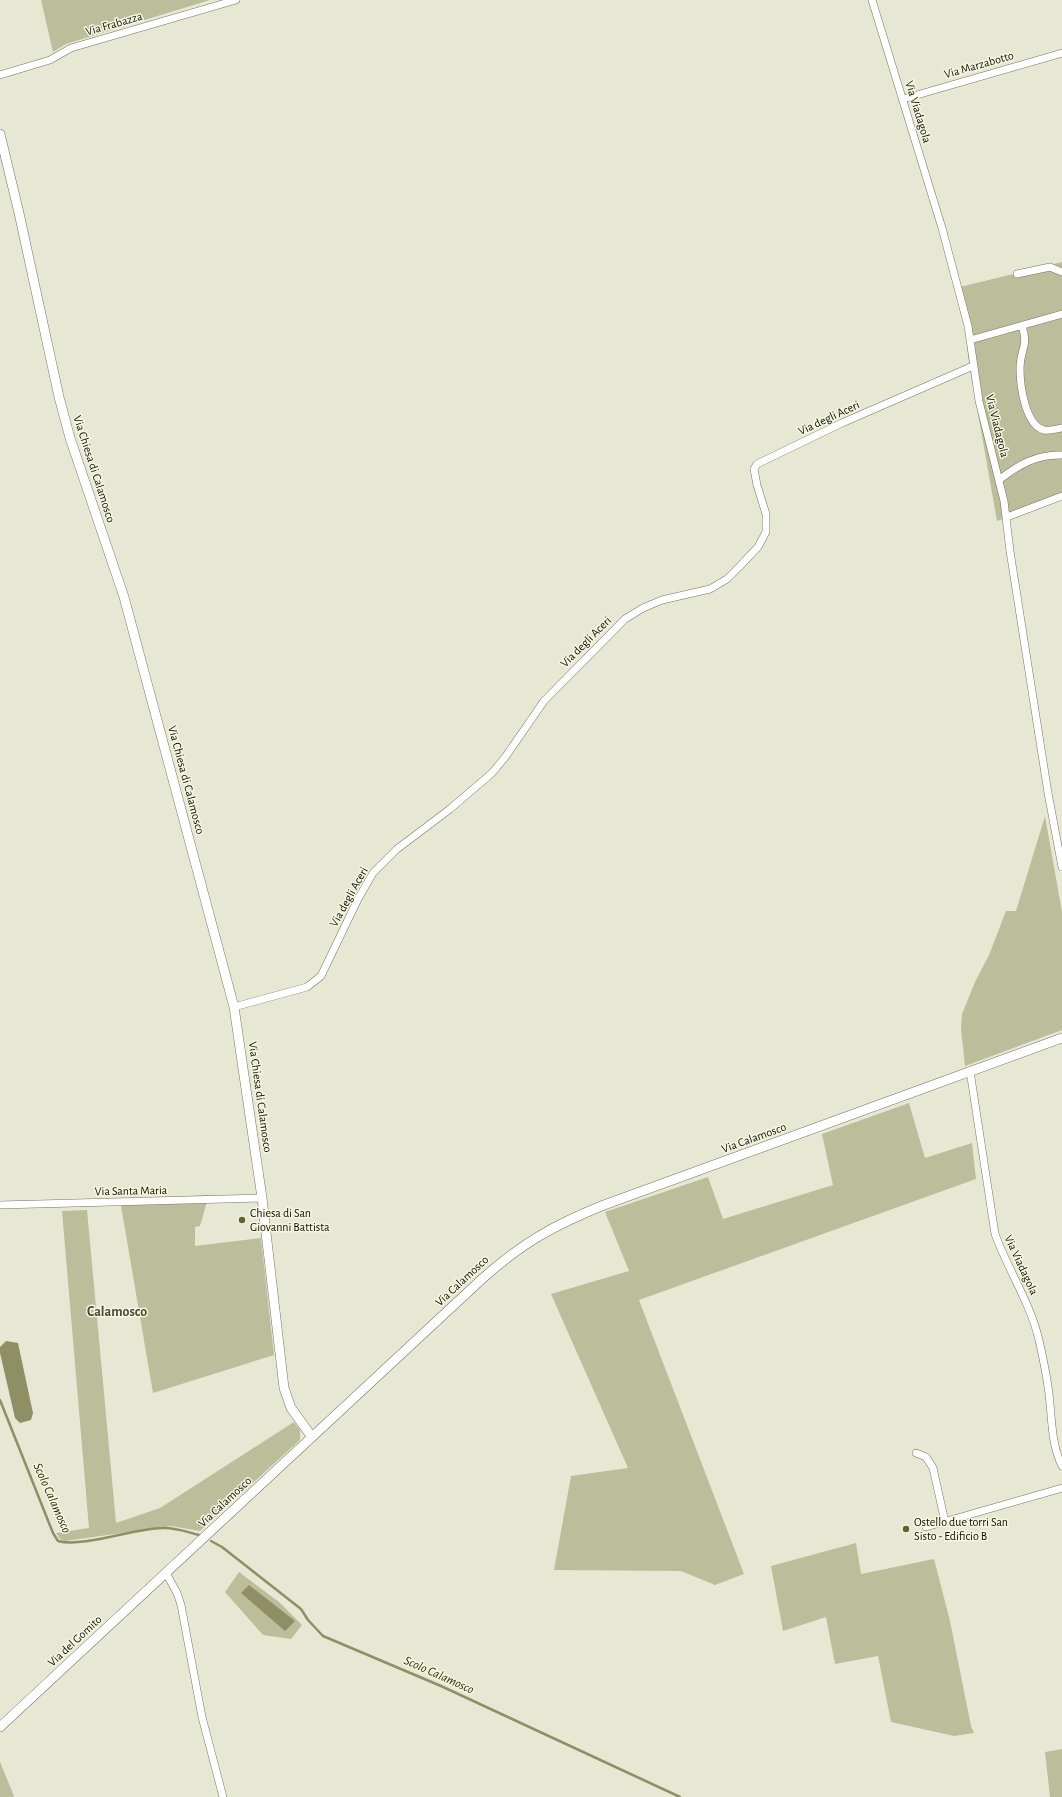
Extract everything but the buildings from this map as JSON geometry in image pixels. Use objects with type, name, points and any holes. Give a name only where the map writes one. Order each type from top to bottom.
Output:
[{"type":"street","name":"Via Frabazza","points":[[0,75],[50,60],[71,48],[236,0]]},
{"type":"street","name":"Via Viadagola","points":[[872,0],[942,228],[968,326],[979,401],[1007,517],[1010,551],[1048,793],[1062,866]]},
{"type":"street","name":"Via Marzabotto","points":[[903,99],[1062,53]]},
{"type":"street","name":"Via Chiesa di Calamosco","points":[[0,134],[19,213],[57,390],[70,438],[124,597],[234,1006],[262,1198],[284,1388],[291,1408],[312,1437]]},
{"type":"street","points":[[1017,274],[1050,267],[1062,272]]},
{"type":"street","points":[[970,340],[1062,314]]},
{"type":"street","points":[[1022,326],[1026,340],[1020,366],[1027,410],[1032,423],[1038,428],[1048,430],[1062,428]]},
{"type":"street","name":"Via degli Aceri","points":[[234,1006],[307,987],[320,976],[358,899],[373,873],[397,849],[450,809],[492,773],[506,756],[544,701],[625,619],[643,608],[662,600],[710,589],[727,579],[741,566],[758,547],[766,532],[766,514],[757,485],[754,469],[757,464],[842,423],[973,366]]},
{"type":"street","points":[[999,480],[1028,460],[1062,455]]},
{"type":"street","points":[[1007,517],[1062,496]]},
{"type":"street","name":"Via Calamosco","points":[[166,1573],[492,1270],[542,1233],[604,1205],[1062,1038]]},
{"type":"street","name":"Via Viadagola","points":[[970,1071],[995,1234],[1004,1259],[1027,1304],[1038,1339],[1049,1392],[1056,1454],[1062,1466]]},
{"type":"street","name":"Via Santa Maria","points":[[0,1205],[262,1198]]},
{"type":"street","points":[[916,1453],[926,1457],[933,1468],[945,1522]]},
{"type":"street","points":[[926,1527],[1062,1488]]},
{"type":"street","points":[[166,1573],[177,1593],[181,1605],[202,1717],[223,1797]]},
{"type":"street","name":"Via del Gomito","points":[[0,1728],[166,1573]]},
{"type":"shaded area","points":[[41,0],[210,0],[66,44],[53,52]]},
{"type":"shaded area","points":[[1062,262],[1062,497],[997,521],[969,363],[965,328],[956,288]]},
{"type":"shaded area","points":[[1045,816],[1062,912],[1062,1030],[965,1066],[961,1029],[962,1014],[975,982],[989,955],[1006,911],[1016,911]]},
{"type":"shaded area","points":[[909,1103],[925,1158],[972,1143],[976,1179],[639,1300],[744,1574],[715,1585],[681,1571],[554,1570],[571,1476],[628,1468],[551,1294],[629,1271],[605,1212],[708,1177],[723,1219],[833,1185],[822,1134]]},
{"type":"shaded area","points":[[209,1195],[200,1226],[195,1227],[195,1246],[261,1238],[274,1355],[153,1393],[120,1200]]},
{"type":"shaded area","points":[[87,1210],[116,1523],[160,1508],[294,1422],[300,1430],[300,1440],[200,1531],[171,1526],[65,1541],[60,1539],[56,1533],[89,1528],[62,1211]]},
{"type":"shaded area","points":[[6,1341],[18,1343],[33,1413],[31,1420],[20,1423],[15,1418],[0,1353],[0,1347]]},
{"type":"shaded area","points":[[856,1543],[861,1574],[934,1559],[950,1621],[971,1726],[974,1733],[954,1736],[891,1722],[878,1656],[835,1664],[826,1617],[783,1631],[771,1566]]},
{"type":"shaded area","points":[[239,1572],[279,1602],[302,1625],[291,1639],[263,1635],[225,1592]]},
{"type":"shaded area","points":[[249,1585],[295,1621],[285,1631],[241,1593]]},
{"type":"shaded area","points":[[1062,1749],[1062,1797],[1050,1797],[1045,1752]]},
{"type":"shaded area","points":[[0,1762],[14,1796],[12,1797],[0,1797]]},
{"type":"waterway","name":"Scolo Calamosco","points":[[0,1400],[53,1533],[58,1541],[81,1542],[162,1528],[176,1529],[199,1535]]},
{"type":"waterway","name":"Scolo Calamosco","points":[[211,1541],[222,1547],[301,1609],[308,1620],[323,1636],[441,1686],[680,1797]]},
{"type":"place","name":"Chiesa di San Giovanni Battista","points":[[242,1220]]},
{"type":"place","name":"Ostello due torri San Sisto - Edificio B","points":[[906,1529]]},
{"type":"district","name":"Calamosco","points":[[117,1312]]}]
